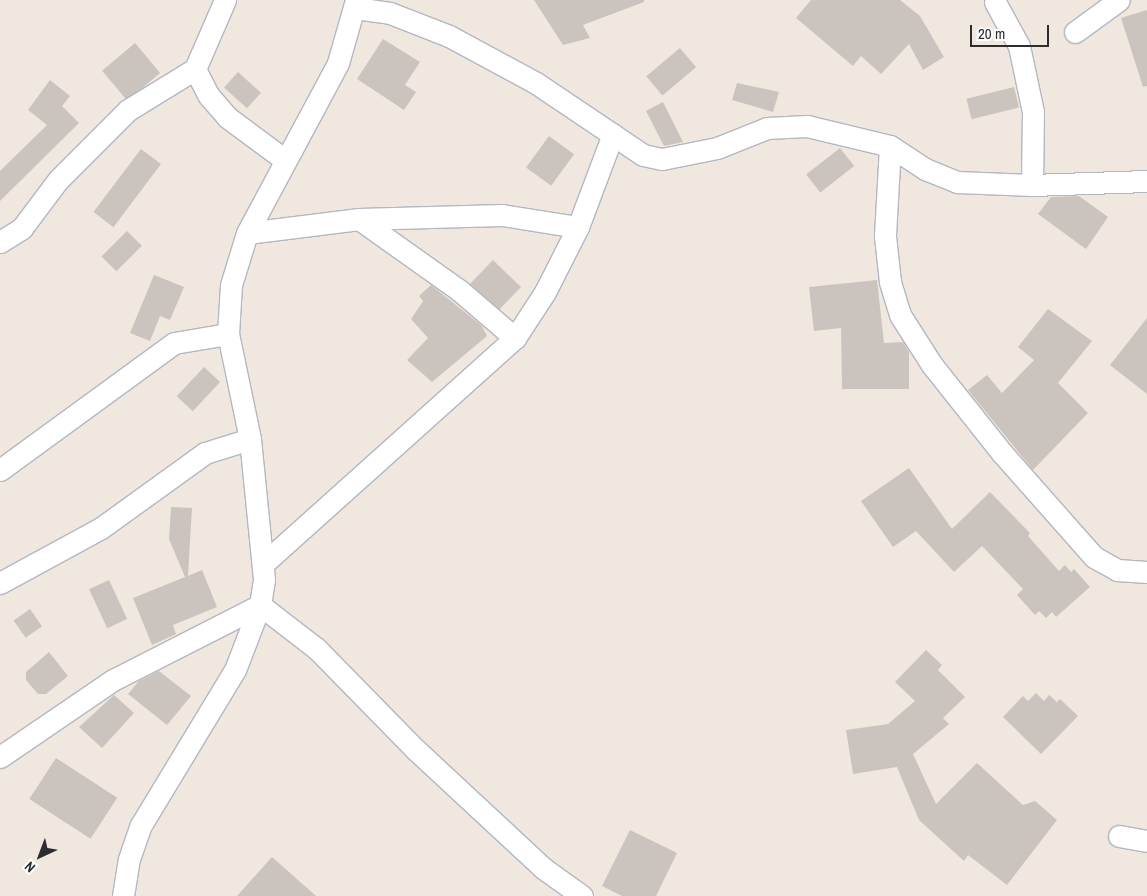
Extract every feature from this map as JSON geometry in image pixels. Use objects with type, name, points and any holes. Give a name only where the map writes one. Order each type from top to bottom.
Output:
[{"type":"street","points":[[0,242],[22,228],[58,180],[114,122],[195,69],[225,0]]},
{"type":"street","points":[[1075,32],[1119,0]]},
{"type":"street","points":[[995,2],[1019,46],[1033,112],[1032,184]]},
{"type":"street","points":[[123,896],[129,859],[141,825],[235,670],[260,605],[263,564],[250,439],[228,334],[231,285],[247,233],[338,63],[355,4],[390,13],[449,36],[500,62],[643,155],[662,160],[717,148],[768,128],[807,126],[890,146],[925,169],[957,182],[1032,184],[1147,181]]},
{"type":"street","points":[[195,69],[209,96],[227,117],[285,160]]},
{"type":"street","points":[[263,564],[515,338],[545,292],[578,228],[613,134]]},
{"type":"street","points":[[890,146],[885,236],[890,282],[900,315],[932,365],[1002,454],[1094,557],[1117,570],[1147,572]]},
{"type":"street","points":[[247,233],[359,219],[502,215],[578,228]]},
{"type":"street","points":[[359,219],[459,290],[515,338]]},
{"type":"street","points":[[0,470],[174,343],[228,334]]},
{"type":"street","points":[[0,583],[101,528],[205,454],[250,439]]},
{"type":"street","points":[[0,757],[113,680],[260,605]]},
{"type":"street","points":[[260,605],[317,649],[415,749],[542,868],[582,896]]},
{"type":"street","points":[[1119,836],[1147,841]]},
{"type":"building","points":[[534,0],[644,0],[644,2],[583,25],[590,38],[563,45]]},
{"type":"building","points":[[811,0],[900,0],[920,16],[944,57],[923,70],[909,44],[881,74],[861,56],[853,66],[796,18]]},
{"type":"building","points":[[1147,10],[1147,86],[1143,87],[1121,18]]},
{"type":"building","points":[[383,39],[420,62],[405,85],[416,92],[404,110],[357,79]]},
{"type":"building","points":[[135,43],[160,73],[127,101],[102,71]]},
{"type":"building","points":[[680,48],[696,67],[662,95],[646,76]]},
{"type":"building","points":[[238,72],[261,93],[247,108],[224,88]]},
{"type":"building","points":[[50,80],[70,96],[62,106],[79,123],[0,201],[0,171],[47,125],[28,110]]},
{"type":"building","points":[[737,83],[779,92],[773,112],[732,100]]},
{"type":"building","points":[[1014,87],[1019,107],[972,119],[966,99]]},
{"type":"building","points":[[663,102],[683,142],[664,146],[646,111]]},
{"type":"building","points":[[549,136],[574,154],[551,186],[526,168]]},
{"type":"building","points":[[840,148],[854,166],[820,193],[806,174]]},
{"type":"building","points":[[141,149],[161,164],[113,227],[93,212]]},
{"type":"building","points":[[1079,196],[1108,217],[1086,249],[1038,214],[1051,197]]},
{"type":"building","points":[[127,231],[142,246],[116,271],[102,256]]},
{"type":"building","points":[[493,260],[521,287],[498,311],[470,284]]},
{"type":"building","points":[[154,275],[184,287],[170,320],[160,316],[150,341],[130,333]]},
{"type":"building","points":[[877,280],[884,343],[903,342],[909,352],[909,389],[842,389],[841,328],[814,331],[809,287]]},
{"type":"building","points":[[431,285],[482,326],[487,336],[432,382],[407,360],[428,338],[411,319],[423,301],[419,296]]},
{"type":"building","points":[[1048,309],[1092,341],[1058,383],[1088,413],[1033,470],[968,390],[987,375],[1002,393],[1034,360],[1018,347]]},
{"type":"building","points":[[1147,318],[1147,394],[1110,365]]},
{"type":"building","points":[[204,367],[220,382],[193,411],[177,396]]},
{"type":"building","points":[[909,468],[952,529],[990,492],[1030,533],[1028,536],[1059,571],[1065,565],[1071,572],[1074,569],[1090,587],[1056,617],[1052,612],[1046,618],[1039,611],[1035,615],[1017,595],[1023,589],[982,546],[954,572],[916,531],[893,547],[861,501]]},
{"type":"building","points":[[171,507],[192,508],[188,576],[202,570],[217,607],[173,625],[176,634],[152,645],[133,598],[185,577],[169,539]]},
{"type":"building","points":[[109,580],[127,619],[107,628],[89,589]]},
{"type":"building","points":[[30,609],[42,626],[26,638],[14,620]]},
{"type":"building","points":[[926,650],[942,665],[938,670],[965,697],[943,718],[949,724],[913,754],[936,804],[977,763],[1023,805],[1035,801],[1057,820],[1007,885],[968,855],[964,861],[919,820],[897,767],[853,774],[846,730],[888,724],[915,701],[895,682]]},
{"type":"building","points":[[49,652],[68,676],[46,694],[38,694],[26,680],[26,672]]},
{"type":"building","points":[[159,671],[191,696],[167,725],[128,694],[139,681]]},
{"type":"building","points":[[1036,693],[1044,701],[1049,695],[1057,702],[1060,699],[1078,716],[1041,754],[1003,717],[1023,696],[1028,701]]},
{"type":"building","points":[[114,695],[134,713],[102,748],[79,727]]},
{"type":"building","points":[[56,758],[117,798],[91,839],[29,799]]},
{"type":"building","points":[[630,830],[677,853],[656,896],[622,896],[602,886]]},
{"type":"building","points":[[272,857],[316,896],[237,896]]}]
